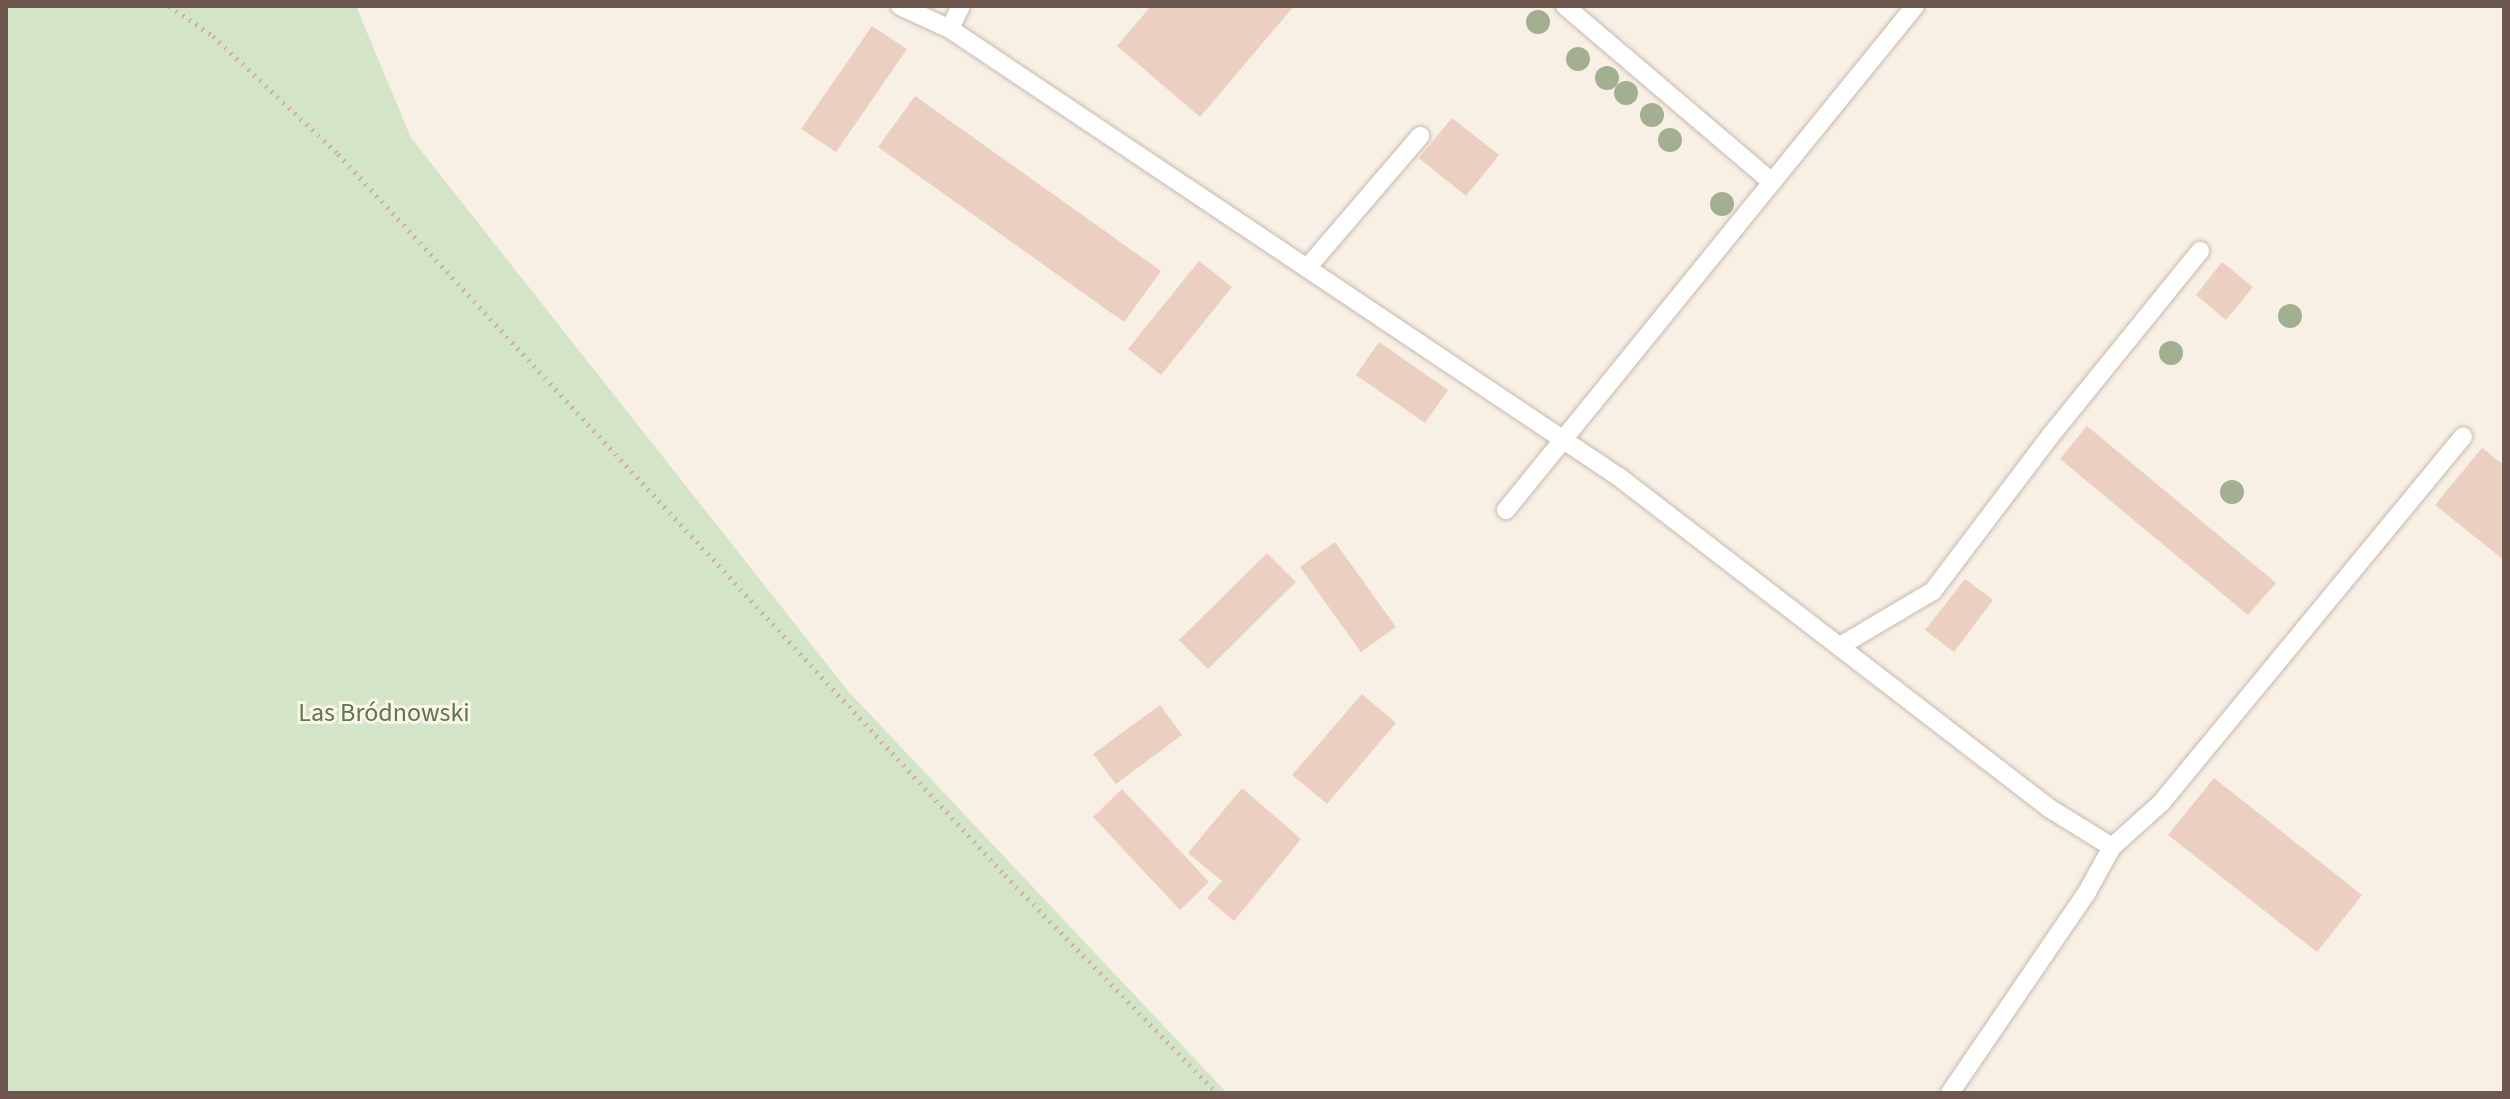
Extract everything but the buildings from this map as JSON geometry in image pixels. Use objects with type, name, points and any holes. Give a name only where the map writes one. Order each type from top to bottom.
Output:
[{"type":"lane","points":[[900,6],[950,29],[1563,440],[1675,518],[2049,808],[2112,847]]},
{"type":"lane","points":[[950,29],[961,6]]},
{"type":"lane","points":[[1565,6],[1772,182]]},
{"type":"lane","points":[[1506,510],[1915,6]]},
{"type":"lane","points":[[1307,268],[1420,136]]},
{"type":"lane","points":[[1840,646],[1933,591],[2051,435],[2200,251]]},
{"type":"lane","points":[[1950,1093],[2087,892],[2112,847],[2161,803],[2463,437]]},
{"type":"path","points":[[169,6],[213,36],[338,154],[1005,875],[1217,1093]]},
{"type":"green space","name":"Las Bródnowski","points":[[6,6],[356,6],[411,138],[848,691],[1227,1093],[6,1093]]}]
